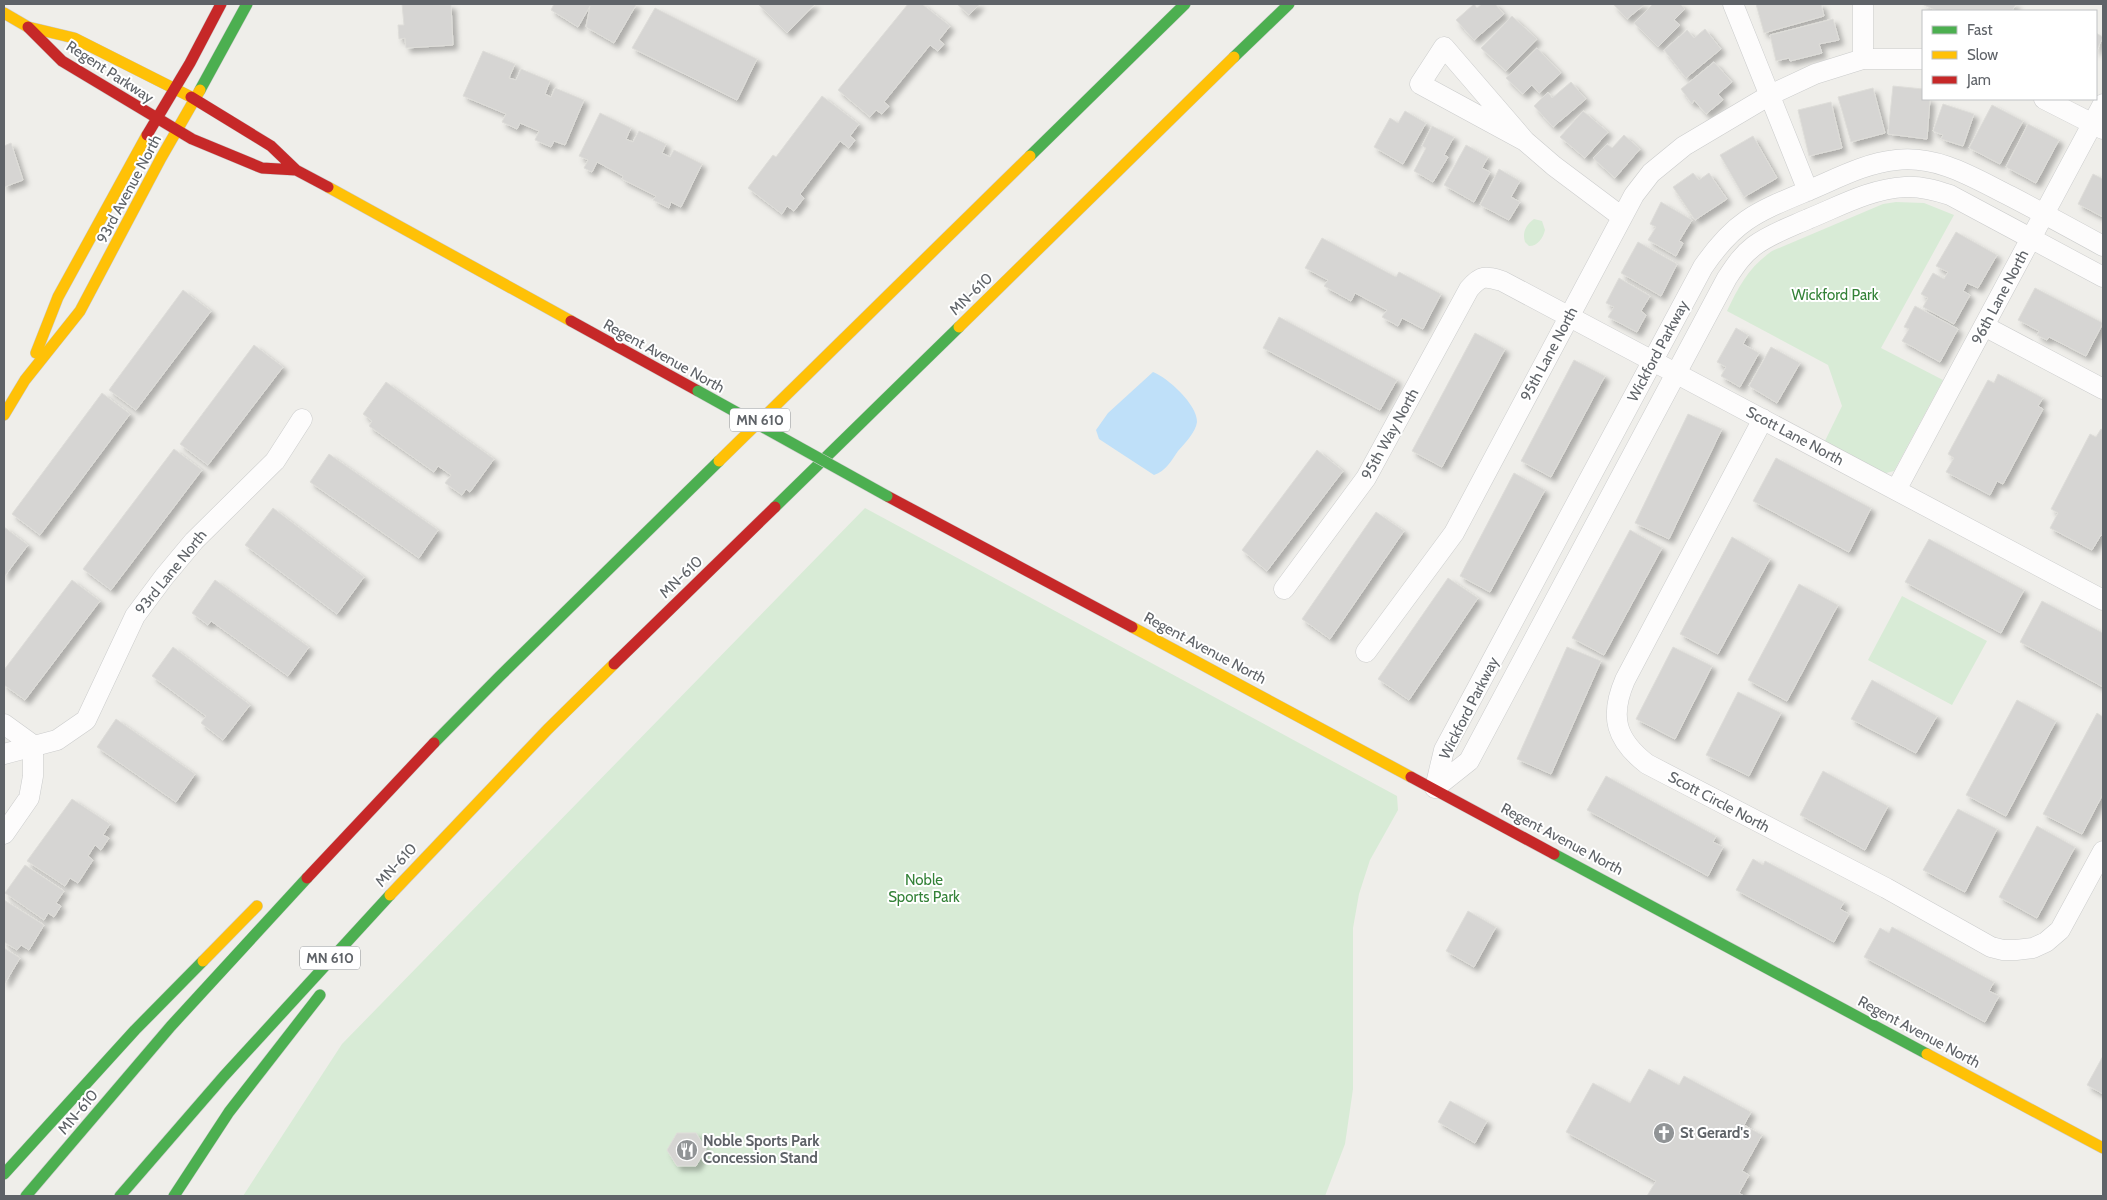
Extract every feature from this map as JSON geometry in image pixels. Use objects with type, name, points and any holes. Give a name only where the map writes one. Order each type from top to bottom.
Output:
[{"type":"main road","name":"93rd Avenue North","points":[[25,380],[58,297],[222,4]]},
{"type":"main road","name":"93rd Avenue North","points":[[4,415],[25,380],[80,311],[247,4]]},
{"type":"main road","points":[[1145,44],[1181,4]]},
{"type":"main road","name":"MN-610","points":[[26,1196],[171,1026],[379,800],[507,669],[1186,4]]},
{"type":"main road","name":"MN-610","points":[[120,1196],[248,1048],[332,955],[434,846],[548,729],[1289,4]]},
{"type":"main road","name":"Regent Parkway","points":[[4,13],[28,27],[62,61],[156,119]]},
{"type":"main road","name":"Regent Parkway","points":[[28,27],[74,38],[174,88]]},
{"type":"main road","name":"Regent Avenue North","points":[[174,88],[271,146],[296,170],[887,496],[1435,788],[2103,1148]]},
{"type":"main road","name":"Regent Avenue North","points":[[156,119],[192,139],[262,168],[296,170]]},
{"type":"main road","points":[[402,900],[548,729]]},
{"type":"main road","points":[[303,865],[379,800]]},
{"type":"main road","points":[[4,1174],[148,1016],[266,898]]},
{"type":"main road","points":[[174,1196],[229,1112],[278,1046],[325,989]]},
{"type":"street","points":[[1733,4],[1808,191]]},
{"type":"street","points":[[1863,4],[1863,59]]},
{"type":"street","points":[[1525,141],[1420,84],[1444,47],[1525,141],[1554,166],[1622,216]]},
{"type":"street","name":"95th Lane North","points":[[1366,652],[1454,533],[1622,216],[1634,195],[1651,173],[1684,146],[1770,95],[1815,74],[1863,59],[1922,59]]},
{"type":"street","points":[[2046,100],[2098,126]]},
{"type":"street","name":"96th Lane North","points":[[1896,490],[2031,239],[2098,126],[2103,104]]},
{"type":"street","name":"Wickford Parkway","points":[[1435,788],[1444,750],[1653,360],[1703,267],[1718,245],[1736,227],[1760,211],[1876,163],[1898,160],[1922,160],[1961,171],[2103,246]]},
{"type":"street","name":"Wickford Parkway","points":[[1435,788],[1469,761],[1727,278],[1739,259],[1754,246],[1775,233],[1867,194],[1887,189],[1929,188],[1950,195],[2103,277]]},
{"type":"street","name":"Scott Lane North","points":[[1486,276],[1502,281],[1653,360],[2103,600]]},
{"type":"street","name":"95th Way North","points":[[1284,589],[1366,478],[1469,289],[1476,281],[1486,276]]},
{"type":"street","points":[[1984,326],[2103,389]]},
{"type":"street","name":"93rd Lane North","points":[[4,754],[57,740],[86,720],[135,616],[194,541],[275,461],[302,419]]},
{"type":"street","name":"Scott Circle North","points":[[1763,419],[1622,687],[1618,702],[1618,726],[1624,742],[1634,754],[1647,764],[1886,888],[1991,947],[2016,950],[2033,948],[2046,942],[2060,930],[2103,851]]},
{"type":"street","points":[[4,724],[33,745],[33,776],[29,798],[4,834]]},
{"type":"green space","name":"Wickford Park","points":[[1896,202],[1924,203],[1954,215],[1881,348],[1943,380],[1894,471],[1882,474],[1824,443],[1842,406],[1828,365],[1727,311],[1751,270],[1772,251],[1883,204]]},
{"type":"green space","points":[[1534,219],[1542,221],[1545,230],[1540,241],[1535,245],[1529,246],[1525,242],[1524,232]]},
{"type":"green space","name":"Noble Sports Park","points":[[865,508],[1397,796],[1398,810],[1370,860],[1359,894],[1353,928],[1353,1089],[1345,1144],[1325,1196],[243,1196],[342,1044]]},
{"type":"green space","points":[[1902,596],[1987,641],[1952,705],[1868,660]]},
{"type":"water","points":[[1153,372],[1181,392],[1193,408],[1197,422],[1192,434],[1168,465],[1154,475],[1099,439],[1096,430],[1108,413]]},
{"type":"building","points":[[402,4],[451,5],[453,45],[406,48],[405,38],[399,39],[398,25],[404,25]]},
{"type":"building","points":[[554,4],[636,5],[614,43],[586,27],[590,6],[578,27],[551,10]]},
{"type":"building","points":[[758,4],[815,4],[787,33]]},
{"type":"building","points":[[908,4],[922,4],[950,26],[939,40],[944,44],[938,51],[930,45],[884,102],[889,106],[882,114],[876,110],[870,117],[838,90]]},
{"type":"building","points":[[957,4],[980,4],[969,15]]},
{"type":"building","points":[[1474,4],[1477,8],[1482,4],[1495,4],[1504,14],[1474,40],[1456,20]]},
{"type":"building","points":[[1613,4],[1645,4],[1627,19]]},
{"type":"building","points":[[1653,4],[1680,4],[1685,9],[1674,20],[1680,25],[1658,47],[1634,23]]},
{"type":"building","points":[[1756,4],[1821,4],[1824,16],[1764,33]]},
{"type":"building","points":[[1922,4],[2016,4],[2013,10],[1935,10]]},
{"type":"building","points":[[655,8],[757,59],[737,100],[632,48]]},
{"type":"building","points":[[1512,16],[1537,39],[1506,71],[1481,48]]},
{"type":"building","points":[[1833,19],[1839,40],[1819,44],[1822,53],[1790,61],[1789,58],[1776,61],[1770,35]]},
{"type":"building","points":[[1705,29],[1721,49],[1686,78],[1664,50],[1687,30],[1694,38]]},
{"type":"building","points":[[2097,34],[2103,37],[2097,50]]},
{"type":"building","points":[[1537,48],[1561,73],[1539,93],[1532,85],[1523,94],[1506,78]]},
{"type":"building","points":[[483,51],[515,64],[509,78],[516,80],[521,69],[550,81],[545,94],[551,97],[555,88],[584,100],[565,145],[554,141],[551,147],[535,140],[539,131],[520,123],[517,129],[502,122],[506,114],[463,96]]},
{"type":"building","points":[[1714,62],[1732,82],[1718,94],[1723,100],[1706,114],[1694,100],[1692,104],[1681,89]]},
{"type":"building","points":[[1571,82],[1586,99],[1553,127],[1534,106],[1548,92],[1552,98]]},
{"type":"building","points":[[1893,86],[1922,89],[1922,100],[1930,100],[1927,139],[1888,134]]},
{"type":"building","points":[[1873,88],[1885,133],[1851,142],[1838,97]]},
{"type":"building","points":[[822,96],[859,124],[850,136],[855,140],[849,148],[840,141],[800,194],[804,198],[794,211],[787,206],[782,214],[748,188],[773,155],[776,157]]},
{"type":"building","points":[[1831,102],[1842,148],[1809,156],[1798,110]]},
{"type":"building","points":[[1943,104],[1974,114],[1963,146],[1941,139],[1943,135],[1933,131]]},
{"type":"building","points":[[1992,105],[2023,121],[2000,164],[1969,148]]},
{"type":"building","points":[[1405,111],[1426,123],[1403,164],[1374,147],[1390,118],[1398,123]]},
{"type":"building","points":[[1583,111],[1608,132],[1585,158],[1560,137]]},
{"type":"building","points":[[600,113],[631,128],[626,139],[633,142],[639,131],[666,144],[662,153],[670,157],[674,150],[702,164],[681,207],[671,202],[669,208],[653,200],[656,196],[622,179],[623,176],[597,162],[592,172],[584,168],[588,160],[579,156]]},
{"type":"building","points":[[2028,124],[2059,140],[2036,183],[2006,167]]},
{"type":"building","points":[[1432,126],[1454,137],[1444,155],[1448,157],[1433,182],[1414,171],[1426,148],[1422,146]]},
{"type":"building","points":[[1624,135],[1640,149],[1615,178],[1593,158],[1607,144],[1612,148]]},
{"type":"building","points":[[1753,136],[1777,178],[1744,197],[1720,155]]},
{"type":"building","points":[[11,143],[23,180],[4,187],[4,146]]},
{"type":"building","points":[[1466,145],[1488,157],[1482,168],[1490,172],[1474,202],[1444,185]]},
{"type":"building","points":[[1499,169],[1520,181],[1511,197],[1520,202],[1509,220],[1480,205]]},
{"type":"building","points":[[1693,173],[1699,180],[1709,173],[1727,199],[1695,220],[1673,187]]},
{"type":"building","points":[[2093,174],[2103,179],[2103,217],[2078,204]]},
{"type":"building","points":[[1661,202],[1692,220],[1679,241],[1683,243],[1676,256],[1648,240],[1656,227],[1650,224]]},
{"type":"building","points":[[1956,232],[1997,255],[1978,288],[1967,283],[1963,291],[1970,295],[1954,324],[1923,307],[1928,298],[1921,294],[1933,273],[1944,279],[1948,272],[1936,266]]},
{"type":"building","points":[[1322,238],[1396,277],[1399,272],[1441,294],[1423,329],[1402,318],[1398,326],[1382,317],[1387,310],[1355,293],[1351,301],[1324,286],[1328,280],[1305,268]]},
{"type":"building","points":[[1638,242],[1677,264],[1661,296],[1621,273]]},
{"type":"building","points":[[1619,278],[1650,296],[1641,311],[1646,315],[1637,332],[1608,317],[1614,307],[1606,303]]},
{"type":"building","points":[[2035,288],[2103,323],[2086,356],[2049,337],[2047,340],[2037,335],[2039,331],[2018,320]]},
{"type":"building","points":[[183,290],[211,311],[136,410],[109,390]]},
{"type":"building","points":[[1915,306],[1958,329],[1940,362],[1902,341],[1909,329],[1904,327]]},
{"type":"building","points":[[1279,317],[1397,380],[1380,410],[1263,348]]},
{"type":"building","points":[[1736,328],[1748,335],[1743,344],[1759,353],[1740,387],[1721,376],[1726,367],[1717,362]]},
{"type":"building","points":[[1475,333],[1505,349],[1442,467],[1412,451]]},
{"type":"building","points":[[254,345],[283,367],[208,465],[180,444]]},
{"type":"building","points":[[1771,347],[1800,363],[1777,403],[1749,386]]},
{"type":"building","points":[[1574,360],[1605,376],[1551,477],[1521,461]]},
{"type":"building","points":[[1998,374],[2043,398],[2038,406],[2043,409],[2003,484],[1997,481],[1990,495],[1946,472],[1954,458],[1948,454],[1988,380],[1994,383]]},
{"type":"building","points":[[386,382],[494,459],[470,492],[466,489],[462,495],[445,483],[451,475],[438,466],[434,472],[369,426],[372,421],[363,414]]},
{"type":"building","points":[[102,393],[130,414],[40,535],[12,514]]},
{"type":"building","points":[[1688,414],[1722,429],[1669,539],[1635,523]]},
{"type":"building","points":[[2101,429],[2103,430],[2103,536],[2101,535],[2092,550],[2050,528],[2058,513],[2051,509],[2090,434],[2096,437]]},
{"type":"building","points":[[174,449],[202,470],[111,590],[83,569]]},
{"type":"building","points":[[1317,450],[1343,471],[1267,571],[1242,550]]},
{"type":"building","points":[[329,454],[438,530],[419,558],[310,482]]},
{"type":"building","points":[[1776,458],[1871,508],[1849,552],[1753,501]]},
{"type":"building","points":[[1514,473],[1545,490],[1490,592],[1460,576]]},
{"type":"building","points":[[273,508],[364,577],[337,614],[245,545]]},
{"type":"building","points":[[1376,512],[1404,531],[1330,639],[1302,619]]},
{"type":"building","points":[[4,527],[28,545],[4,577]]},
{"type":"building","points":[[1630,530],[1662,548],[1604,655],[1572,638]]},
{"type":"building","points":[[1732,537],[1770,559],[1718,654],[1680,634]]},
{"type":"building","points":[[1929,539],[2024,590],[2001,633],[1905,582]]},
{"type":"building","points":[[1448,578],[1478,598],[1409,700],[1378,679]]},
{"type":"building","points":[[72,580],[100,601],[25,700],[4,685],[4,670]]},
{"type":"building","points":[[215,580],[309,647],[288,676],[211,621],[208,625],[192,613]]},
{"type":"building","points":[[1799,584],[1838,605],[1787,701],[1748,680]]},
{"type":"building","points":[[2042,601],[2103,633],[2103,687],[2020,642]]},
{"type":"building","points":[[173,647],[250,705],[223,740],[201,723],[206,716],[152,676]]},
{"type":"building","points":[[1567,647],[1601,661],[1551,774],[1517,759]]},
{"type":"building","points":[[1673,647],[1712,666],[1675,739],[1636,719]]},
{"type":"building","points":[[1872,680],[1937,716],[1916,753],[1851,719]]},
{"type":"building","points":[[1738,692],[1781,713],[1749,776],[1706,755]]},
{"type":"building","points":[[2017,700],[2056,721],[2006,816],[1966,795]]},
{"type":"building","points":[[2097,713],[2103,717],[2103,794],[2082,834],[2043,814]]},
{"type":"building","points":[[116,719],[195,774],[176,802],[97,747]]},
{"type":"building","points":[[1823,771],[1888,806],[1865,850],[1800,815]]},
{"type":"building","points":[[1606,776],[1716,836],[1713,842],[1723,847],[1708,876],[1587,810]]},
{"type":"building","points":[[72,799],[110,824],[103,835],[109,838],[101,850],[95,845],[88,856],[93,860],[78,883],[70,878],[65,886],[27,861]]},
{"type":"building","points":[[1958,809],[1997,829],[1965,892],[1923,870]]},
{"type":"building","points":[[2037,826],[2075,847],[2037,918],[1999,897]]},
{"type":"building","points":[[1753,859],[1763,865],[1765,861],[1844,902],[1840,909],[1849,914],[1834,942],[1736,890]]},
{"type":"building","points":[[25,865],[64,891],[56,903],[61,906],[54,917],[48,913],[44,920],[5,893]]},
{"type":"building","points":[[4,900],[44,925],[29,950],[21,945],[17,950],[4,942]]},
{"type":"building","points":[[1468,911],[1496,927],[1474,967],[1446,951]]},
{"type":"building","points":[[1892,927],[1994,982],[1989,991],[1999,996],[1985,1022],[1864,957],[1880,928],[1889,933]]},
{"type":"building","points":[[4,948],[20,958],[5,983],[4,983]]},
{"type":"building","points":[[2103,1056],[2103,1094],[2087,1085]]},
{"type":"building","name":"St Gerard's","points":[[1649,1069],[1679,1085],[1684,1076],[1751,1112],[1744,1125],[1762,1135],[1742,1171],[1749,1175],[1739,1193],[1744,1196],[1647,1196],[1656,1181],[1566,1132],[1593,1083],[1630,1103]]},
{"type":"building","points":[[1450,1101],[1487,1121],[1475,1143],[1438,1122]]},
{"type":"building","name":"Noble Sports Park Concession Stand","points":[[677,1133],[696,1133],[706,1149],[696,1166],[677,1166],[667,1150]]},
{"type":"traffic: fast","points":[[200,90],[247,4]]},
{"type":"traffic: fast","points":[[1030,156],[1185,4]]},
{"type":"traffic: fast","points":[[1234,57],[1289,4]]},
{"type":"traffic: fast","points":[[775,507],[959,327]]},
{"type":"traffic: fast","points":[[698,391],[887,496]]},
{"type":"traffic: fast","points":[[434,743],[719,461]]},
{"type":"traffic: fast","points":[[1554,854],[1927,1054]]},
{"type":"traffic: fast","points":[[26,1196],[171,1026],[307,878]]},
{"type":"traffic: fast","points":[[120,1196],[224,1076],[390,895]]},
{"type":"traffic: fast","points":[[4,1174],[135,1030],[203,961]]},
{"type":"traffic: fast","points":[[174,1196],[229,1112],[320,995]]},
{"type":"traffic: slow","points":[[4,13],[28,27],[74,38],[191,97]]},
{"type":"traffic: slow","points":[[959,327],[1234,57]]},
{"type":"traffic: slow","points":[[4,415],[25,380],[80,311],[161,158],[200,90]]},
{"type":"traffic: slow","points":[[36,353],[58,297],[147,135]]},
{"type":"traffic: slow","points":[[719,461],[1030,156]]},
{"type":"traffic: slow","points":[[328,187],[571,321]]},
{"type":"traffic: slow","points":[[1132,627],[1411,777]]},
{"type":"traffic: slow","points":[[390,895],[548,729],[614,664]]},
{"type":"traffic: slow","points":[[203,961],[257,906]]},
{"type":"traffic: slow","points":[[1927,1054],[2103,1148]]},
{"type":"traffic: jam","points":[[147,135],[190,63],[221,4]]},
{"type":"traffic: jam","points":[[28,27],[62,61],[192,139],[262,168],[296,170]]},
{"type":"traffic: jam","points":[[191,97],[271,146],[296,170],[328,187]]},
{"type":"traffic: jam","points":[[571,321],[698,391]]},
{"type":"traffic: jam","points":[[887,496],[1132,627]]},
{"type":"traffic: jam","points":[[614,664],[775,507]]},
{"type":"traffic: jam","points":[[307,878],[434,743]]},
{"type":"traffic: jam","points":[[1411,777],[1554,854]]},
{"type":"place","name":"St Gerard's","points":[[1664,1133]]},
{"type":"place","name":"Noble Sports Park Concession Stand","points":[[687,1150]]}]
